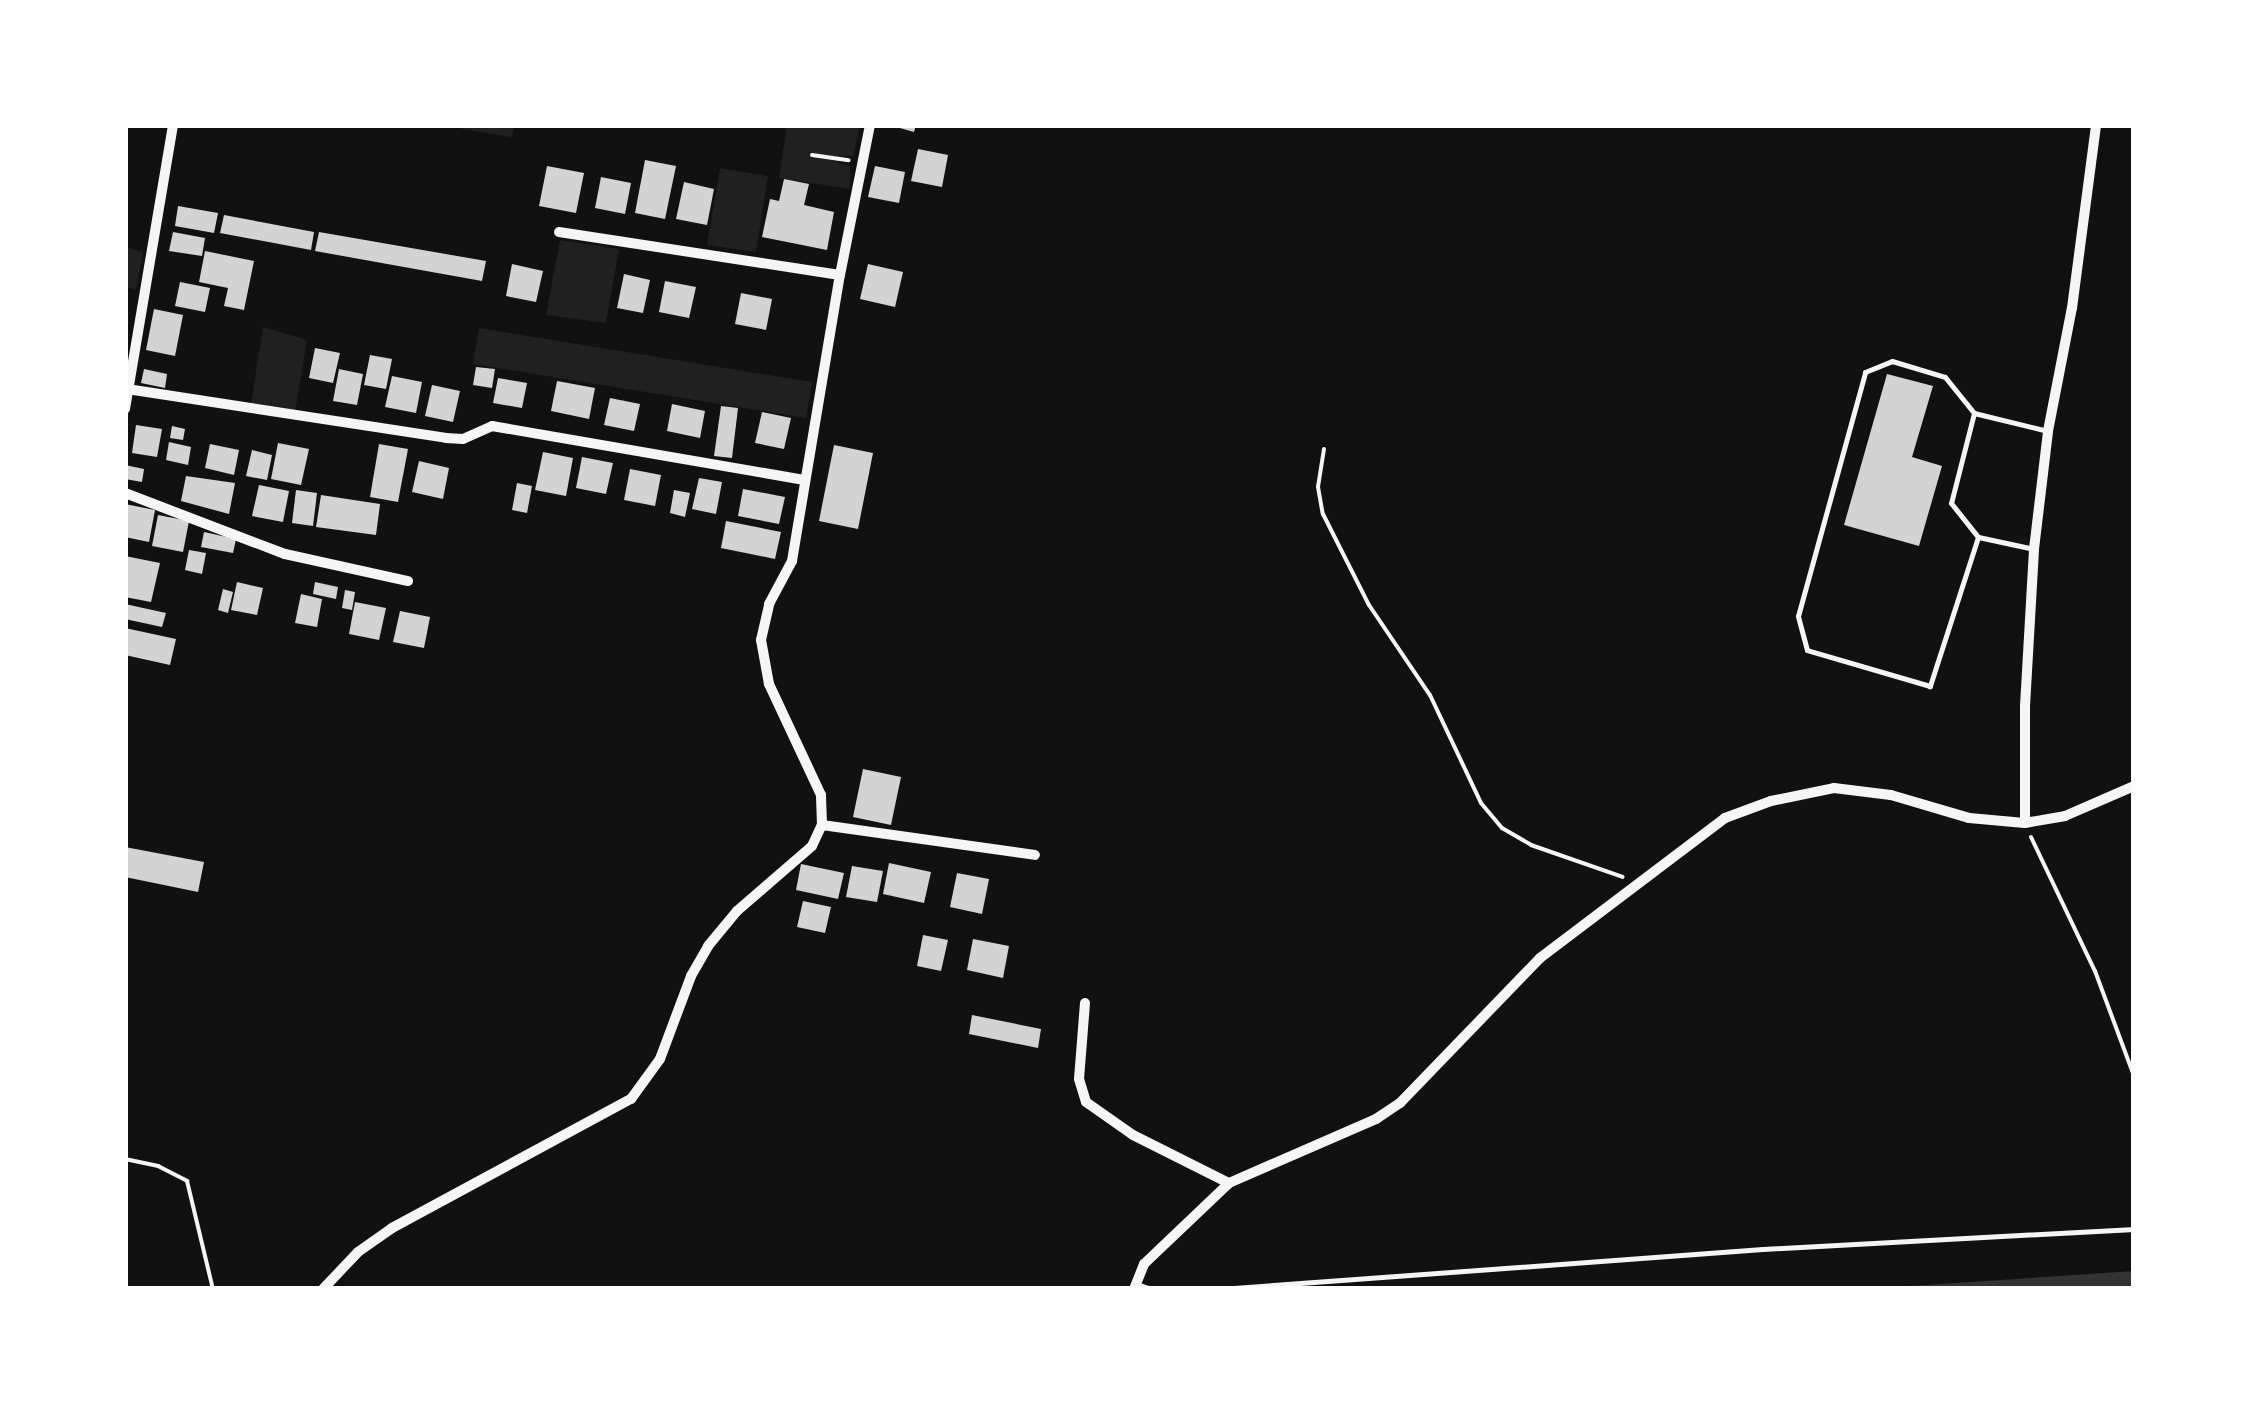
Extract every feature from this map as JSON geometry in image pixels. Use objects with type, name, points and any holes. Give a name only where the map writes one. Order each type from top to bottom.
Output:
[{"type":"street","points":[[125,410],[173,125]]},
{"type":"street","points":[[323,1289],[358,1252],[392,1228],[631,1099],[660,1059],[691,976],[708,946],[737,911],[812,846],[822,824],[821,795],[779,708],[762,660],[762,624],[792,561],[840,274],[870,125]]},
{"type":"street","points":[[2025,823],[2025,706],[2034,549],[2048,431],[2072,308],[2096,125]]},
{"type":"street","points":[[559,232],[840,274]]},
{"type":"street","points":[[128,389],[463,438],[492,426],[804,480]]},
{"type":"street","points":[[125,493],[284,554],[408,581]]},
{"type":"street","points":[[1141,1288],[1144,1264],[1229,1183],[1376,1120],[1400,1103],[1540,958],[1725,818],[1809,792],[1859,789],[1969,818],[2025,823],[2065,816],[2134,786]]},
{"type":"street","points":[[822,824],[1035,855]]},
{"type":"street","points":[[1085,1003],[1079,1079],[1086,1102],[1133,1135],[1229,1183]]},
{"type":"lane","points":[[1978,537],[1930,686],[1807,650],[1798,616],[1865,372],[1892,361],[1946,377],[1974,413],[2048,431]]},
{"type":"lane","points":[[1974,413],[1951,503],[1978,537],[2034,549]]},
{"type":"lane","points":[[1220,1289],[1724,1252],[2134,1228]]},
{"type":"path","points":[[812,155],[863,162]]},
{"type":"path","points":[[1324,450],[1318,488],[1323,514],[1369,605],[1430,695],[1481,802],[1502,828],[1531,846],[1639,883]]},
{"type":"path","points":[[2025,823],[2094,971],[2134,1076]]},
{"type":"path","points":[[125,1159],[158,1166],[187,1181],[213,1289]]},
{"type":"shaded area","points":[[463,125],[514,125],[512,137],[462,129]]},
{"type":"shaded area","points":[[787,125],[860,125],[853,156],[839,156],[838,163],[850,166],[850,189],[779,178]]},
{"type":"shaded area","points":[[720,168],[768,176],[756,252],[707,245]]},
{"type":"shaded area","points":[[560,240],[619,249],[606,323],[546,315]]},
{"type":"shaded area","points":[[125,247],[143,252],[136,290],[125,287]]},
{"type":"shaded area","points":[[263,327],[307,340],[295,412],[251,404]]},
{"type":"shaded area","points":[[479,328],[812,382],[806,418],[473,364]]},
{"type":"shaded area","points":[[2134,1271],[2134,1289],[1865,1289]]},
{"type":"building","points":[[889,125],[916,125],[914,132]]},
{"type":"building","points":[[918,149],[948,155],[942,187],[911,181]]},
{"type":"building","points":[[645,160],[676,166],[665,219],[635,213]]},
{"type":"building","points":[[547,166],[584,173],[576,213],[539,206]]},
{"type":"building","points":[[875,166],[905,172],[899,203],[868,197]]},
{"type":"building","points":[[601,177],[631,183],[625,214],[595,208]]},
{"type":"building","points":[[784,179],[809,184],[804,205],[834,212],[827,250],[762,237],[770,199],[779,201]]},
{"type":"building","points":[[684,182],[714,189],[707,225],[676,219]]},
{"type":"building","points":[[178,206],[218,213],[214,233],[175,226]]},
{"type":"building","points":[[224,215],[314,232],[311,250],[220,233]]},
{"type":"building","points":[[173,232],[205,238],[202,256],[169,251]]},
{"type":"building","points":[[319,232],[486,261],[482,281],[315,251]]},
{"type":"building","points":[[205,251],[254,261],[244,310],[224,306],[228,288],[199,282]]},
{"type":"building","points":[[512,264],[543,271],[536,302],[506,296]]},
{"type":"building","points":[[868,264],[903,272],[895,307],[860,299]]},
{"type":"building","points":[[624,274],[650,280],[643,313],[617,308]]},
{"type":"building","points":[[665,281],[696,287],[689,318],[659,312]]},
{"type":"building","points":[[180,282],[210,288],[205,312],[175,306]]},
{"type":"building","points":[[741,293],[772,299],[766,330],[735,324]]},
{"type":"building","points":[[154,309],[183,315],[175,356],[146,350]]},
{"type":"building","points":[[315,348],[340,353],[333,383],[309,378]]},
{"type":"building","points":[[370,355],[392,359],[386,389],[364,385]]},
{"type":"building","points":[[476,367],[495,369],[492,388],[473,385]]},
{"type":"building","points":[[144,369],[167,374],[165,388],[141,383]]},
{"type":"building","points":[[339,369],[363,374],[357,405],[333,401]]},
{"type":"building","points":[[1887,374],[1933,386],[1912,457],[1942,466],[1919,546],[1844,525]]},
{"type":"building","points":[[392,376],[422,382],[416,413],[385,407]]},
{"type":"building","points":[[498,378],[527,383],[522,408],[493,403]]},
{"type":"building","points":[[557,381],[595,388],[589,419],[551,411]]},
{"type":"building","points":[[432,385],[460,391],[453,422],[425,416]]},
{"type":"building","points":[[610,398],[640,404],[634,431],[604,425]]},
{"type":"building","points":[[672,404],[705,411],[700,438],[667,431]]},
{"type":"building","points":[[721,406],[738,408],[732,458],[714,456]]},
{"type":"building","points":[[762,412],[791,418],[784,449],[755,443]]},
{"type":"building","points":[[136,425],[162,429],[157,457],[132,453]]},
{"type":"building","points":[[172,426],[185,429],[183,440],[170,438]]},
{"type":"building","points":[[169,442],[191,447],[188,465],[166,460]]},
{"type":"building","points":[[278,443],[309,449],[301,485],[271,479]]},
{"type":"building","points":[[210,444],[239,450],[234,475],[205,468]]},
{"type":"building","points":[[379,444],[408,449],[398,502],[370,497]]},
{"type":"building","points":[[834,445],[873,453],[858,529],[819,521]]},
{"type":"building","points":[[252,450],[272,455],[267,480],[246,476]]},
{"type":"building","points":[[543,452],[573,458],[566,496],[535,490]]},
{"type":"building","points":[[582,457],[613,463],[606,494],[576,488]]},
{"type":"building","points":[[419,461],[449,468],[443,499],[412,492]]},
{"type":"building","points":[[125,465],[144,469],[142,482],[125,479]]},
{"type":"building","points":[[630,469],[661,475],[655,506],[624,500]]},
{"type":"building","points":[[186,476],[235,483],[229,514],[181,501]]},
{"type":"building","points":[[699,478],[722,482],[716,514],[692,509]]},
{"type":"building","points":[[517,483],[532,486],[527,513],[512,510]]},
{"type":"building","points":[[259,485],[289,491],[283,522],[252,516]]},
{"type":"building","points":[[743,489],[785,497],[779,524],[738,516]]},
{"type":"building","points":[[296,490],[317,493],[313,526],[292,523]]},
{"type":"building","points":[[674,490],[690,493],[685,517],[670,513]]},
{"type":"building","points":[[321,495],[380,504],[376,535],[316,527]]},
{"type":"building","points":[[125,504],[155,510],[149,542],[125,537]]},
{"type":"building","points":[[158,515],[189,521],[183,552],[152,546]]},
{"type":"building","points":[[726,521],[781,532],[775,559],[721,548]]},
{"type":"building","points":[[204,532],[236,539],[233,553],[201,547]]},
{"type":"building","points":[[189,550],[206,553],[202,574],[185,570]]},
{"type":"building","points":[[125,556],[160,563],[151,602],[125,597]]},
{"type":"building","points":[[237,582],[263,588],[257,615],[231,610]]},
{"type":"building","points":[[315,582],[338,587],[336,599],[313,594]]},
{"type":"building","points":[[223,589],[233,592],[228,613],[218,610]]},
{"type":"building","points":[[345,590],[355,592],[352,610],[342,608]]},
{"type":"building","points":[[301,594],[322,599],[317,627],[295,623]]},
{"type":"building","points":[[355,602],[386,608],[379,640],[349,634]]},
{"type":"building","points":[[125,604],[166,613],[162,627],[125,619]]},
{"type":"building","points":[[400,611],[430,617],[424,648],[393,642]]},
{"type":"building","points":[[125,628],[176,639],[170,665],[125,655]]},
{"type":"building","points":[[863,769],[901,777],[891,825],[853,817]]},
{"type":"building","points":[[125,847],[204,862],[198,892],[125,877]]},
{"type":"building","points":[[889,863],[931,872],[924,903],[883,894]]},
{"type":"building","points":[[801,864],[844,873],[838,899],[796,890]]},
{"type":"building","points":[[852,866],[883,871],[877,902],[846,897]]},
{"type":"building","points":[[957,873],[989,879],[982,914],[950,907]]},
{"type":"building","points":[[803,901],[831,907],[825,933],[797,927]]},
{"type":"building","points":[[923,935],[948,940],[941,971],[917,966]]},
{"type":"building","points":[[973,939],[1009,946],[1003,978],[967,970]]},
{"type":"building","points":[[972,1015],[1041,1029],[1038,1048],[969,1034]]}]
